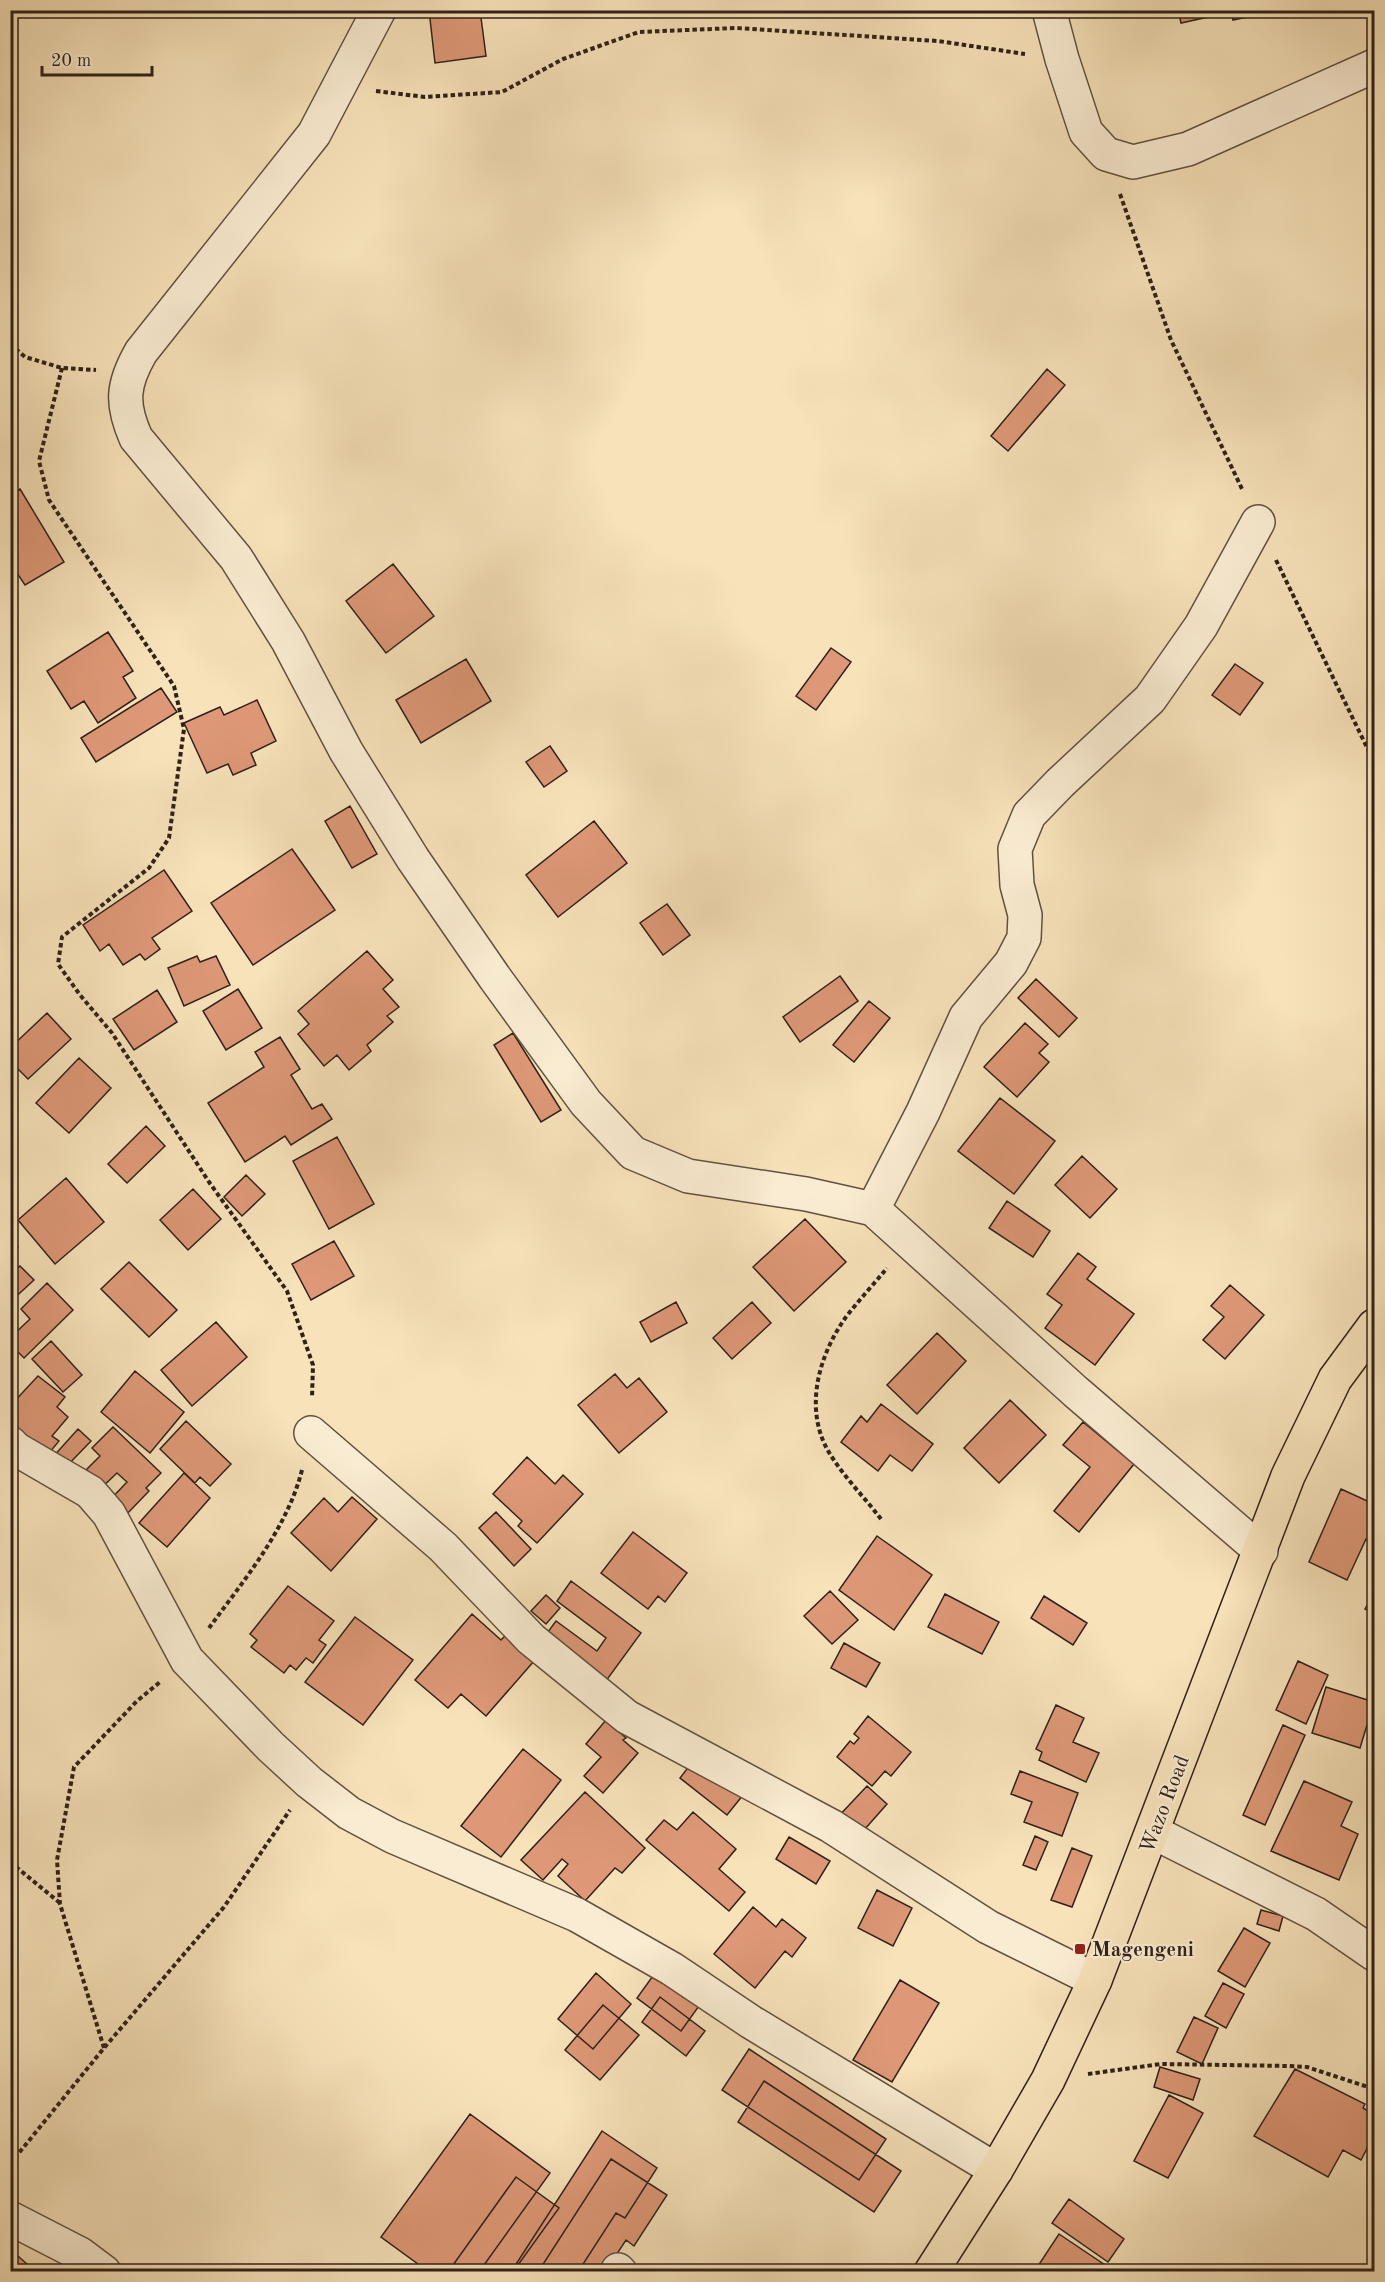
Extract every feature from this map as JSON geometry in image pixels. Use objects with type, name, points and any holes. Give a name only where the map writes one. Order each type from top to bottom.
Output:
[{"type":"main road","name":"Wazo Road","points":[[931,2271],[996,2170],[1047,2080],[1095,1980],[1288,1476],[1335,1379],[1374,1326]]},
{"type":"street","points":[[379,10],[314,134],[141,352],[129,372],[125,395],[127,417],[136,438],[236,558],[288,641],[346,751],[412,859],[586,1103],[633,1153],[688,1176],[806,1194],[873,1209],[1076,1392],[1261,1551]]},
{"type":"street","points":[[1049,10],[1086,132],[1106,154],[1133,162],[1188,149],[1374,66]]},
{"type":"street","points":[[873,1209],[923,1112],[966,1017],[1011,963],[1024,938],[1025,915],[1017,885],[1015,849],[1029,815],[1150,699],[1200,626],[1258,522]]},
{"type":"street","points":[[311,1432],[442,1547],[531,1638],[627,1717],[831,1826],[988,1927],[1095,1980]]},
{"type":"street","points":[[10,1443],[16,1449],[90,1492],[109,1514],[187,1660],[271,1747],[309,1782],[349,1813],[392,1836],[577,1916],[606,1932],[672,1969],[751,2022],[996,2170]]},
{"type":"street","points":[[1153,1832],[1316,1914],[1374,1954]]},
{"type":"street","points":[[10,2218],[80,2254],[104,2271]]},
{"type":"path","points":[[338,87],[425,97],[502,92],[563,59],[639,32],[736,28],[938,41],[1062,59]]},
{"type":"path","points":[[1106,154],[1171,340],[1374,762]]},
{"type":"path","points":[[10,344],[25,357],[62,368],[129,372]]},
{"type":"path","points":[[62,368],[39,461],[49,500],[174,686],[184,729],[169,838],[148,868],[62,937],[58,964],[112,1033],[209,1182],[287,1291],[313,1365],[311,1432],[297,1491],[263,1553],[187,1660],[137,1701],[74,1767],[57,1860],[60,1904],[104,2048]]},
{"type":"path","points":[[881,1519],[829,1453],[816,1418],[816,1382],[829,1348],[846,1318],[909,1242]]},
{"type":"path","points":[[10,2164],[104,2048],[224,1907],[309,1782]]},
{"type":"path","points":[[10,1862],[60,1904]]},
{"type":"path","points":[[1047,2080],[1161,2064],[1265,2065],[1307,2067],[1374,2089]]},
{"type":"building","points":[[429,10],[480,10],[486,56],[435,63]]},
{"type":"building","points":[[1178,10],[1274,11],[1233,20],[1231,12],[1181,23]]},
{"type":"building","points":[[1047,369],[1065,385],[1008,451],[991,436]]},
{"type":"building","points":[[20,489],[64,562],[25,585],[13,567],[10,569],[10,495]]},
{"type":"building","points":[[393,564],[434,616],[386,653],[346,601]]},
{"type":"building","points":[[108,632],[133,671],[123,677],[136,698],[98,723],[84,701],[71,709],[47,671]]},
{"type":"building","points":[[831,648],[851,662],[816,710],[796,696]]},
{"type":"building","points":[[466,659],[491,701],[421,743],[396,700]]},
{"type":"building","points":[[1235,664],[1263,683],[1240,715],[1212,695]]},
{"type":"building","points":[[161,688],[177,712],[96,762],[81,738]]},
{"type":"building","points":[[257,700],[276,741],[251,753],[256,765],[233,775],[228,764],[207,773],[184,723],[220,707],[224,715]]},
{"type":"building","points":[[550,746],[567,771],[544,787],[526,762]]},
{"type":"building","points":[[350,806],[377,854],[352,868],[325,821]]},
{"type":"building","points":[[594,821],[627,863],[558,917],[526,875]]},
{"type":"building","points":[[292,849],[335,910],[253,965],[211,903]]},
{"type":"building","points":[[164,870],[192,911],[152,938],[160,949],[145,960],[140,954],[123,965],[109,944],[100,951],[83,925]]},
{"type":"building","points":[[667,904],[690,935],[663,955],[640,923]]},
{"type":"building","points":[[367,951],[393,980],[383,989],[399,1007],[387,1016],[393,1022],[367,1045],[371,1051],[349,1070],[337,1055],[324,1066],[298,1034],[309,1024],[298,1011]]},
{"type":"building","points":[[197,956],[200,962],[216,956],[230,985],[184,1006],[168,968]]},
{"type":"building","points":[[840,976],[858,1001],[800,1042],[783,1017]]},
{"type":"building","points":[[1036,979],[1077,1018],[1059,1037],[1018,998]]},
{"type":"building","points":[[238,989],[262,1028],[226,1050],[203,1011]]},
{"type":"building","points":[[157,990],[177,1022],[134,1050],[113,1019]]},
{"type":"building","points":[[869,1001],[890,1018],[854,1062],[833,1045]]},
{"type":"building","points":[[47,1013],[71,1039],[28,1079],[10,1061],[10,1048]]},
{"type":"building","points":[[1025,1023],[1048,1044],[1039,1053],[1049,1062],[1017,1097],[984,1067]]},
{"type":"building","points":[[513,1033],[561,1110],[541,1122],[494,1045]]},
{"type":"building","points":[[280,1037],[300,1069],[291,1075],[312,1109],[322,1104],[332,1119],[291,1145],[285,1136],[245,1162],[208,1103],[264,1067],[255,1052]]},
{"type":"building","points":[[79,1058],[111,1088],[69,1133],[36,1103]]},
{"type":"building","points":[[1000,1098],[1055,1141],[1014,1194],[958,1151]]},
{"type":"building","points":[[146,1126],[165,1146],[127,1183],[108,1164]]},
{"type":"building","points":[[337,1137],[374,1204],[329,1229],[293,1161]]},
{"type":"building","points":[[1082,1156],[1117,1189],[1090,1218],[1055,1185]]},
{"type":"building","points":[[246,1175],[265,1194],[242,1216],[224,1197]]},
{"type":"building","points":[[66,1178],[104,1222],[55,1264],[18,1220]]},
{"type":"building","points":[[193,1189],[221,1219],[188,1250],[160,1220]]},
{"type":"building","points":[[1007,1201],[1050,1231],[1033,1257],[989,1228]]},
{"type":"building","points":[[805,1219],[846,1262],[794,1311],[753,1267]]},
{"type":"building","points":[[10,1240],[18,1247],[10,1256]]},
{"type":"building","points":[[334,1241],[354,1276],[311,1300],[292,1264]]},
{"type":"building","points":[[1078,1253],[1096,1267],[1087,1279],[1134,1314],[1095,1365],[1045,1328],[1062,1305],[1047,1294]]},
{"type":"building","points":[[129,1262],[177,1310],[149,1337],[101,1289]]},
{"type":"building","points":[[20,1266],[34,1280],[10,1302],[10,1275]]},
{"type":"building","points":[[47,1283],[73,1310],[24,1358],[10,1344],[10,1338],[30,1319],[21,1309]]},
{"type":"building","points":[[1230,1285],[1264,1315],[1225,1359],[1203,1340],[1224,1317],[1211,1306]]},
{"type":"building","points":[[676,1302],[687,1323],[651,1342],[640,1322]]},
{"type":"building","points":[[752,1302],[771,1323],[732,1359],[713,1338]]},
{"type":"building","points":[[216,1322],[247,1357],[192,1406],[161,1370]]},
{"type":"building","points":[[937,1333],[966,1361],[917,1414],[887,1385]]},
{"type":"building","points":[[51,1341],[82,1375],[63,1392],[32,1359]]},
{"type":"building","points":[[135,1371],[184,1412],[150,1453],[101,1412]]},
{"type":"building","points":[[615,1374],[627,1388],[639,1378],[667,1412],[619,1453],[578,1405]]},
{"type":"building","points":[[38,1376],[65,1397],[57,1407],[68,1417],[52,1436],[59,1441],[45,1458],[37,1447],[10,1426],[10,1406]]},
{"type":"building","points":[[1010,1400],[1046,1435],[999,1483],[964,1448]]},
{"type":"building","points":[[881,1404],[933,1444],[912,1471],[890,1455],[878,1471],[841,1442],[861,1416],[867,1422]]},
{"type":"building","points":[[186,1421],[231,1464],[210,1486],[200,1477],[195,1483],[160,1449]]},
{"type":"building","points":[[1083,1422],[1134,1464],[1079,1532],[1054,1511],[1090,1467],[1063,1445]]},
{"type":"building","points":[[113,1427],[161,1473],[146,1488],[149,1491],[124,1517],[108,1502],[127,1482],[117,1473],[98,1491],[81,1475],[100,1456],[92,1448]]},
{"type":"building","points":[[78,1429],[91,1441],[64,1469],[52,1458]]},
{"type":"building","points":[[527,1457],[555,1484],[563,1475],[583,1494],[537,1543],[518,1526],[522,1521],[493,1494]]},
{"type":"building","points":[[184,1473],[210,1498],[167,1547],[139,1523]]},
{"type":"building","points":[[1341,1489],[1374,1504],[1374,1543],[1366,1539],[1347,1580],[1309,1562]]},
{"type":"building","points":[[352,1497],[377,1519],[331,1571],[291,1533],[324,1498],[338,1512]]},
{"type":"building","points":[[496,1512],[531,1549],[514,1566],[479,1528]]},
{"type":"building","points":[[633,1532],[687,1573],[665,1602],[658,1596],[648,1609],[601,1573]]},
{"type":"building","points":[[877,1536],[932,1575],[894,1630],[839,1590]]},
{"type":"building","points":[[571,1581],[641,1633],[603,1685],[542,1640],[556,1621],[597,1651],[606,1638],[557,1601]]},
{"type":"building","points":[[288,1586],[334,1621],[319,1640],[326,1645],[313,1663],[306,1658],[296,1670],[290,1665],[284,1673],[251,1647],[257,1640],[250,1634]]},
{"type":"building","points":[[830,1591],[858,1620],[832,1644],[804,1616]]},
{"type":"building","points":[[1374,1593],[1374,1614],[1365,1609]]},
{"type":"building","points":[[945,1594],[999,1622],[982,1654],[928,1627]]},
{"type":"building","points":[[546,1595],[560,1608],[546,1624],[531,1611]]},
{"type":"building","points":[[1044,1596],[1087,1623],[1073,1645],[1031,1618]]},
{"type":"building","points":[[472,1614],[501,1640],[505,1636],[534,1661],[486,1716],[461,1694],[448,1708],[415,1680]]},
{"type":"building","points":[[355,1617],[413,1660],[363,1725],[305,1682]]},
{"type":"building","points":[[844,1643],[880,1663],[866,1687],[831,1668]]},
{"type":"building","points":[[1298,1661],[1328,1675],[1306,1724],[1276,1710]]},
{"type":"building","points":[[1326,1687],[1374,1702],[1360,1748],[1312,1733]]},
{"type":"building","points":[[1056,1705],[1084,1718],[1073,1742],[1099,1753],[1086,1782],[1039,1760],[1042,1752],[1036,1749]]},
{"type":"building","points":[[868,1716],[911,1752],[891,1776],[885,1771],[872,1786],[837,1757],[850,1741],[854,1744],[859,1738],[854,1734]]},
{"type":"building","points":[[606,1720],[626,1738],[623,1740],[638,1753],[603,1793],[584,1776],[601,1757],[586,1744]]},
{"type":"building","points":[[1283,1725],[1305,1735],[1265,1825],[1243,1815]]},
{"type":"building","points":[[523,1749],[561,1780],[501,1857],[461,1826]]},
{"type":"building","points":[[696,1757],[743,1795],[727,1815],[680,1778]]},
{"type":"building","points":[[1374,1757],[1374,1776],[1368,1773]]},
{"type":"building","points":[[1020,1771],[1078,1793],[1062,1836],[1024,1822],[1032,1802],[1011,1794]]},
{"type":"building","points":[[1304,1781],[1352,1802],[1341,1826],[1358,1834],[1339,1880],[1271,1851]]},
{"type":"building","points":[[867,1786],[887,1804],[857,1838],[836,1819]]},
{"type":"building","points":[[585,1792],[645,1848],[622,1873],[615,1868],[585,1901],[558,1876],[568,1864],[562,1859],[543,1880],[521,1860]]},
{"type":"building","points":[[693,1812],[736,1849],[719,1869],[745,1892],[729,1911],[646,1840],[664,1820],[677,1830]]},
{"type":"building","points":[[1035,1836],[1048,1842],[1036,1870],[1023,1865]]},
{"type":"building","points":[[789,1837],[830,1861],[816,1884],[776,1859]]},
{"type":"building","points":[[1072,1848],[1092,1856],[1072,1907],[1051,1900]]},
{"type":"building","points":[[1374,1849],[1374,1862],[1369,1859]]},
{"type":"building","points":[[877,1890],[912,1908],[893,1946],[858,1928]]},
{"type":"building","points":[[753,1907],[776,1927],[782,1919],[806,1938],[792,1957],[785,1951],[755,1988],[714,1954]]},
{"type":"building","points":[[1261,1910],[1283,1916],[1279,1931],[1257,1924]]},
{"type":"building","points":[[1244,1928],[1270,1943],[1245,1987],[1218,1971]]},
{"type":"building","points":[[596,1973],[631,2004],[593,2049],[558,2019]]},
{"type":"building","points":[[655,1973],[699,2006],[681,2031],[637,1998]]},
{"type":"building","points":[[900,1980],[939,2003],[892,2082],[853,2060]]},
{"type":"building","points":[[1223,1983],[1244,1994],[1226,2028],[1205,2016]]},
{"type":"building","points":[[660,1997],[705,2031],[686,2056],[642,2022]]},
{"type":"building","points":[[603,2005],[639,2035],[600,2080],[565,2050]]},
{"type":"building","points":[[1194,2017],[1218,2028],[1202,2064],[1177,2052]]},
{"type":"building","points":[[749,2049],[886,2139],[859,2180],[722,2090]]},
{"type":"building","points":[[1160,2067],[1200,2079],[1193,2100],[1154,2087]]},
{"type":"building","points":[[1295,2069],[1365,2104],[1363,2108],[1374,2115],[1374,2135],[1361,2160],[1343,2150],[1328,2177],[1254,2136]]},
{"type":"building","points":[[764,2081],[901,2171],[874,2212],[738,2122]]},
{"type":"building","points":[[1169,2095],[1203,2113],[1168,2178],[1134,2161]]},
{"type":"building","points":[[470,2114],[550,2173],[479,2272],[429,2272],[381,2237]]},
{"type":"building","points":[[602,2131],[657,2168],[625,2218],[616,2213],[578,2272],[511,2272]]},
{"type":"building","points":[[611,2159],[667,2195],[634,2246],[626,2240],[605,2272],[538,2272]]},
{"type":"building","points":[[516,2177],[559,2208],[513,2272],[448,2272]]},
{"type":"building","points":[[1069,2199],[1124,2239],[1108,2262],[1052,2223]]},
{"type":"building","points":[[1059,2234],[1108,2267],[1105,2272],[1034,2272]]},
{"type":"building","points":[[10,2249],[36,2272],[10,2272]]},
{"type":"place","name":"Magengeni","points":[[1080,1949]]}]
